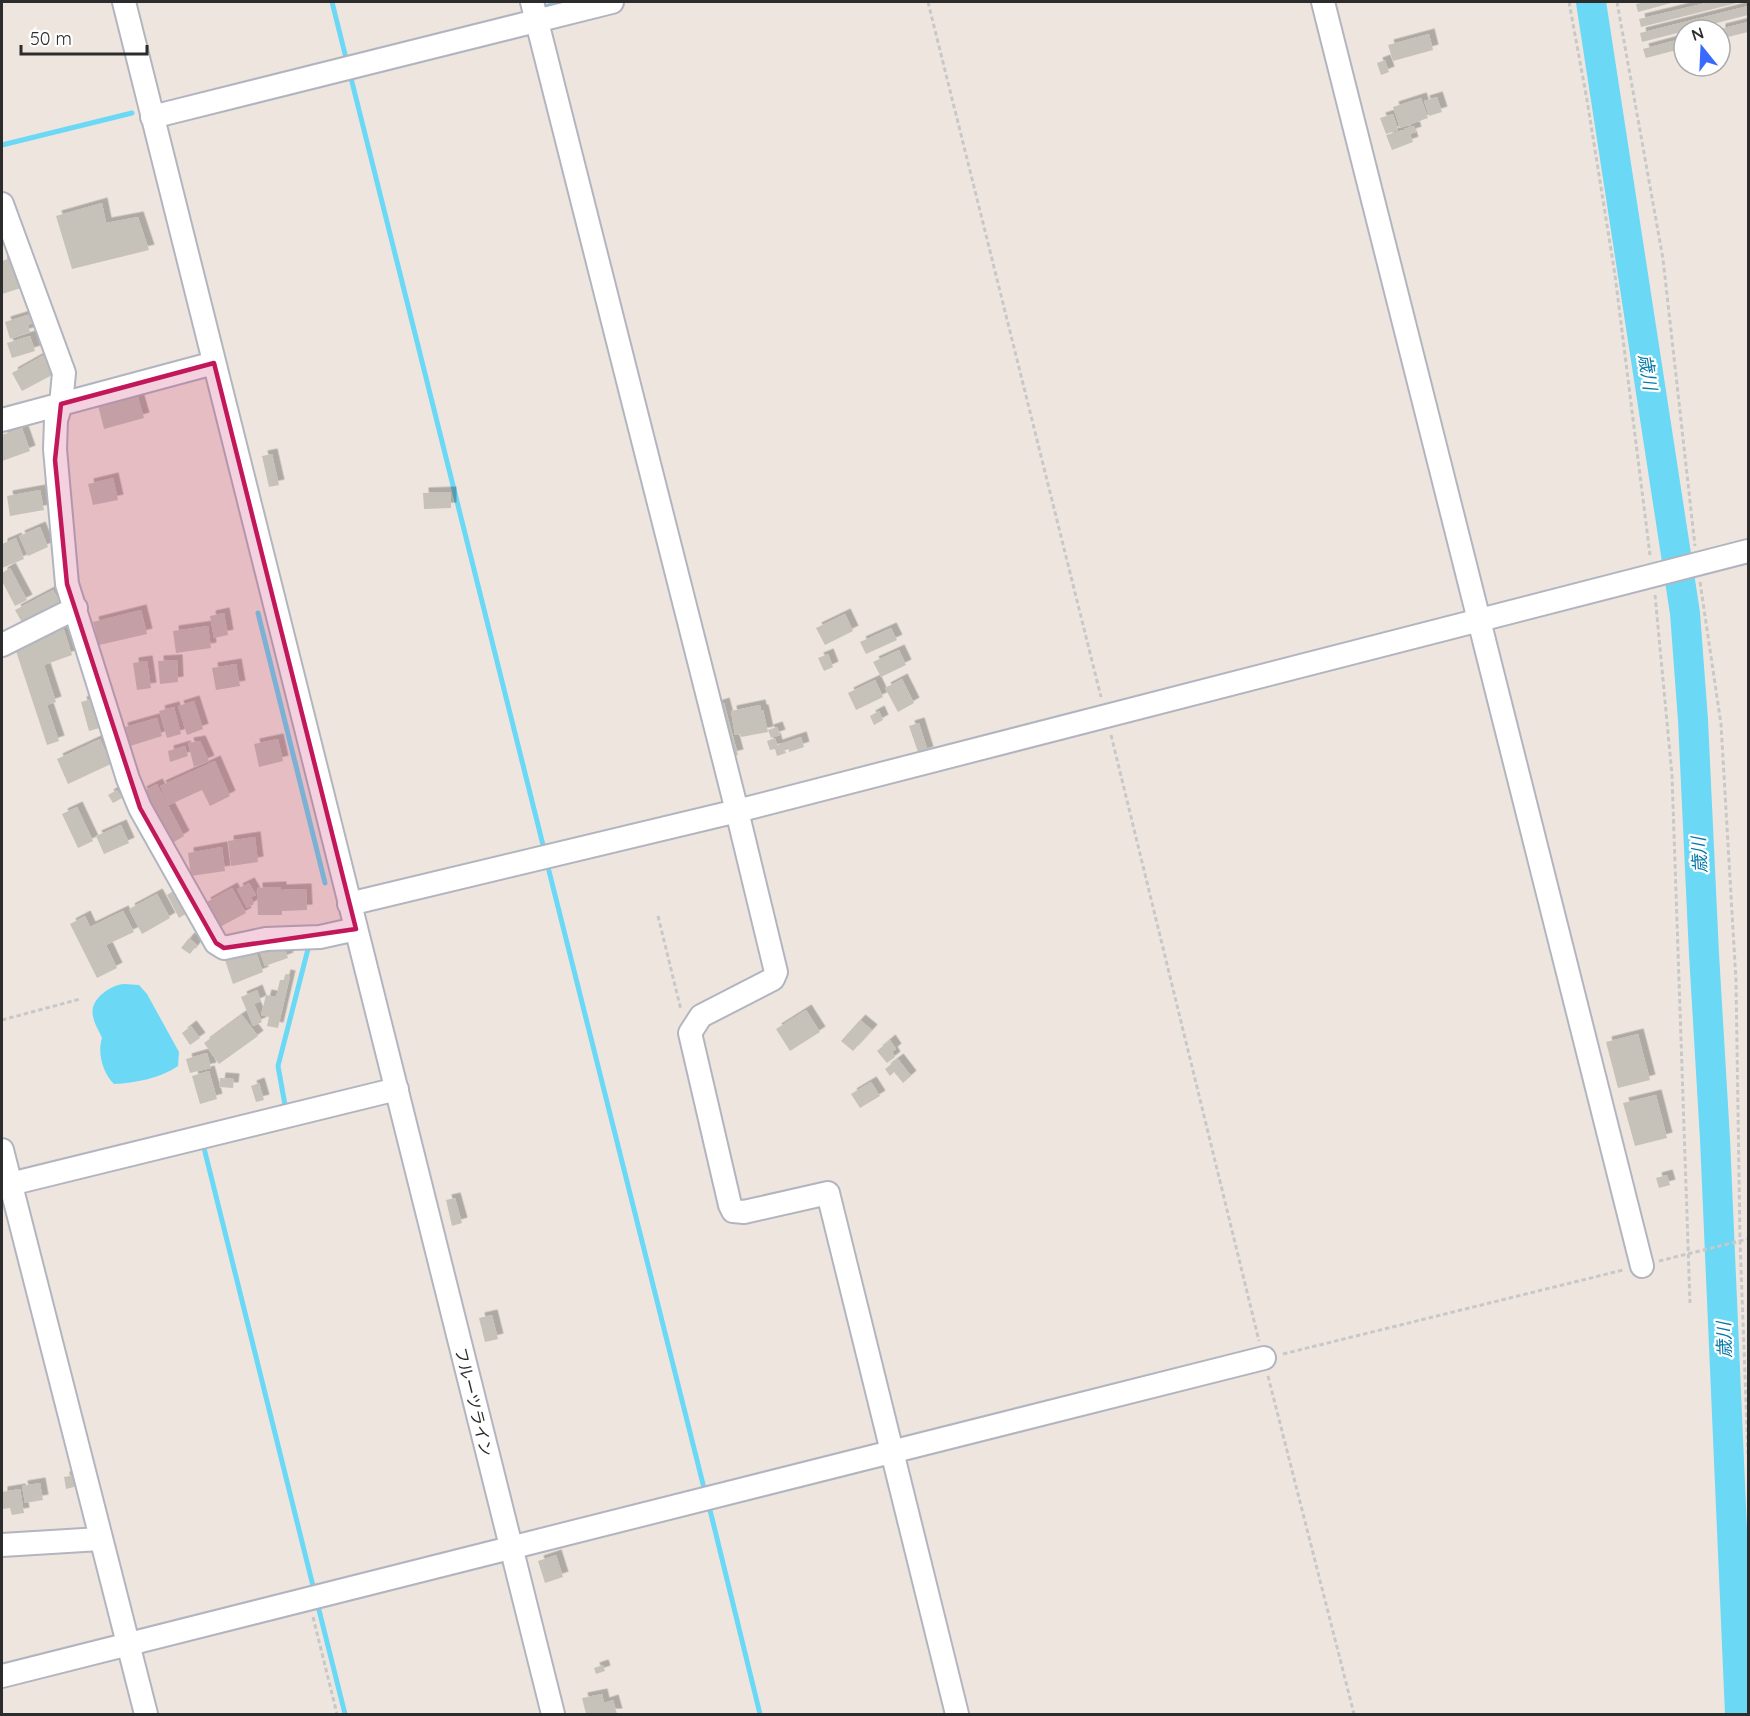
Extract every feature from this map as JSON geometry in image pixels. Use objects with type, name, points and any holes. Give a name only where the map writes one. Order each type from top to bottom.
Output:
[{"type":"street","name":"フルーツライン","points":[[124,2],[553,1714]]},
{"type":"street","points":[[152,117],[535,11],[612,2]]},
{"type":"street","points":[[1323,2],[1642,1266]]},
{"type":"street","points":[[535,11],[776,972],[773,979],[701,1017],[690,1033],[730,1205],[733,1211],[744,1212],[828,1193],[957,1714]]},
{"type":"street","points":[[2,204],[62,364],[64,381],[56,420],[55,460],[67,584],[128,779],[140,808],[216,943],[225,948],[266,939],[320,937],[356,928]]},
{"type":"street","points":[[2,420],[214,363]]},
{"type":"street","points":[[349,904],[737,811],[1749,551]]},
{"type":"street","points":[[2,645],[76,608]]},
{"type":"street","points":[[6,1185],[397,1089]]},
{"type":"street","points":[[2,1150],[6,1185],[146,1714]]},
{"type":"street","points":[[2,1676],[1264,1358]]},
{"type":"street","points":[[2,1545],[100,1539]]},
{"type":"path","points":[[928,2],[1354,1714]]},
{"type":"path","points":[[1569,2],[1615,275],[1656,575],[1672,775],[1689,1303]]},
{"type":"path","points":[[1617,2],[1663,259],[1693,565],[1721,724],[1736,981],[1740,1241],[1749,1456]]},
{"type":"path","points":[[658,916],[684,1020],[693,1027]]},
{"type":"path","points":[[2,1020],[80,999]]},
{"type":"path","points":[[1264,1358],[1749,1239]]},
{"type":"path","points":[[312,1615],[337,1714]]},
{"type":"highlighted area","points":[[214,363],[356,929],[224,948],[216,943],[140,808],[67,584],[55,460],[61,404]]},
{"type":"water","points":[[124,984],[139,985],[147,994],[179,1052],[178,1066],[148,1079],[114,1084],[102,1062],[100,1050],[102,1038],[94,1021],[93,1010],[94,1004],[102,994],[113,987]]},
{"type":"building","points":[[1675,2],[1638,12],[1636,4]]},
{"type":"building","points":[[1710,2],[1741,2],[1641,27],[1639,19]]},
{"type":"building","points":[[1748,6],[1748,15],[1732,19],[1700,18]]},
{"type":"building","points":[[1748,22],[1748,32],[1732,36],[1732,26]]},
{"type":"building","points":[[1672,25],[1672,34],[1642,42],[1640,33]]},
{"type":"building","points":[[1429,34],[1433,50],[1393,61],[1388,45]]},
{"type":"building","points":[[1672,41],[1672,51],[1646,58],[1643,49]]},
{"type":"building","points":[[1385,60],[1389,72],[1381,75],[1377,63]]},
{"type":"building","points":[[1437,97],[1442,112],[1429,116],[1424,101]]},
{"type":"building","points":[[1421,98],[1428,118],[1400,128],[1393,107]]},
{"type":"building","points":[[1393,114],[1398,130],[1386,134],[1380,118]]},
{"type":"building","points":[[1414,126],[1416,132],[1410,134],[1413,142],[1392,150],[1386,135],[1403,130],[1405,133],[1404,129]]},
{"type":"building","points":[[102,203],[106,223],[138,217],[149,250],[72,269],[56,216]]},
{"type":"building","points":[[11,258],[21,288],[2,294],[2,261]]},
{"type":"building","points":[[31,314],[33,323],[28,325],[30,332],[10,339],[5,322]]},
{"type":"building","points":[[30,336],[35,351],[12,358],[7,343]]},
{"type":"building","points":[[44,355],[54,374],[22,391],[12,373]]},
{"type":"building","points":[[137,394],[144,418],[104,429],[98,405]]},
{"type":"building","points":[[22,428],[30,451],[2,461],[2,435]]},
{"type":"building","points":[[272,454],[279,485],[269,487],[262,456]]},
{"type":"building","points":[[113,478],[118,500],[93,505],[88,484]]},
{"type":"building","points":[[40,490],[44,510],[10,516],[7,496]]},
{"type":"building","points":[[451,492],[451,508],[424,509],[423,493]]},
{"type":"building","points":[[40,527],[48,547],[28,556],[19,536]]},
{"type":"building","points":[[16,538],[24,559],[2,568],[2,544]]},
{"type":"building","points":[[10,568],[27,600],[15,606],[2,581],[2,573]]},
{"type":"building","points":[[53,590],[62,606],[24,626],[15,610]]},
{"type":"building","points":[[141,610],[147,634],[99,645],[93,622]]},
{"type":"building","points":[[224,613],[228,635],[214,638],[210,616]]},
{"type":"building","points":[[845,614],[853,631],[825,645],[816,628]]},
{"type":"building","points":[[62,624],[72,655],[44,665],[56,702],[47,705],[59,741],[47,745],[15,648]]},
{"type":"building","points":[[208,626],[211,648],[176,653],[173,631]]},
{"type":"building","points":[[891,628],[897,640],[866,654],[860,642]]},
{"type":"building","points":[[899,650],[906,665],[881,677],[873,662]]},
{"type":"building","points":[[828,654],[833,667],[824,671],[818,658]]},
{"type":"building","points":[[177,660],[178,682],[160,684],[158,661]]},
{"type":"building","points":[[147,661],[151,688],[137,690],[133,663]]},
{"type":"building","points":[[236,664],[240,686],[216,690],[212,668]]},
{"type":"building","points":[[902,679],[914,703],[898,712],[885,688]]},
{"type":"building","points":[[875,680],[883,697],[856,710],[848,693]]},
{"type":"building","points":[[95,698],[103,727],[89,731],[81,702]]},
{"type":"building","points":[[194,701],[203,729],[187,735],[178,706]]},
{"type":"building","points":[[724,703],[738,755],[728,757],[715,706]]},
{"type":"building","points":[[760,705],[768,732],[741,737],[740,734],[735,735],[731,711]]},
{"type":"building","points":[[174,707],[181,734],[167,738],[159,711]]},
{"type":"building","points":[[879,711],[883,720],[874,725],[870,716]]},
{"type":"building","points":[[157,718],[162,736],[127,747],[122,728]]},
{"type":"building","points":[[919,723],[928,752],[919,755],[909,726]]},
{"type":"building","points":[[777,727],[780,735],[771,738],[768,730]]},
{"type":"building","points":[[801,737],[804,747],[789,752],[788,747],[784,748],[786,753],[777,756],[775,749],[770,750],[767,741],[775,738],[777,745]]},
{"type":"building","points":[[100,739],[111,764],[68,784],[57,759]]},
{"type":"building","points":[[278,739],[283,761],[259,767],[254,744]]},
{"type":"building","points":[[200,741],[209,761],[194,767],[188,743]]},
{"type":"building","points":[[185,746],[188,756],[170,762],[168,751]]},
{"type":"building","points":[[215,761],[230,796],[210,806],[202,790],[169,805],[160,786]]},
{"type":"building","points":[[157,784],[184,836],[169,845],[141,792]]},
{"type":"building","points":[[117,790],[122,798],[113,803],[108,795]]},
{"type":"building","points":[[77,807],[93,841],[78,848],[62,814]]},
{"type":"building","points":[[121,825],[129,843],[104,854],[96,836]]},
{"type":"building","points":[[255,837],[258,862],[231,866],[228,841]]},
{"type":"building","points":[[222,847],[225,871],[191,876],[188,853]]},
{"type":"building","points":[[249,883],[256,895],[251,897],[254,904],[247,908],[237,889]]},
{"type":"building","points":[[281,887],[281,890],[306,889],[307,910],[282,911],[282,915],[258,915],[257,888]]},
{"type":"building","points":[[232,888],[246,913],[218,928],[205,903]]},
{"type":"building","points":[[176,889],[189,912],[179,918],[167,895]]},
{"type":"building","points":[[157,894],[170,918],[142,934],[129,909]]},
{"type":"building","points":[[123,911],[134,932],[106,945],[117,968],[97,978],[70,924],[85,916],[90,927]]},
{"type":"building","points":[[189,938],[197,945],[190,954],[181,948]]},
{"type":"building","points":[[282,941],[288,958],[265,966],[259,950]]},
{"type":"building","points":[[255,949],[263,972],[233,984],[225,960]]},
{"type":"building","points":[[285,975],[290,976],[278,1028],[267,1026],[269,1017],[261,1015],[266,995],[276,997],[280,980],[284,980]]},
{"type":"building","points":[[257,990],[261,1001],[254,1004],[262,1022],[253,1026],[241,997]]},
{"type":"building","points":[[806,1010],[820,1032],[790,1051],[776,1029]]},
{"type":"building","points":[[242,1015],[258,1036],[219,1064],[204,1043]]},
{"type":"building","points":[[860,1020],[872,1030],[853,1051],[841,1041]]},
{"type":"building","points":[[191,1026],[200,1038],[190,1045],[182,1033]]},
{"type":"building","points":[[1638,1034],[1650,1080],[1618,1088],[1606,1042]]},
{"type":"building","points":[[890,1040],[896,1049],[892,1052],[895,1057],[887,1063],[877,1051]]},
{"type":"building","points":[[207,1053],[211,1068],[190,1073],[186,1059]]},
{"type":"building","points":[[898,1059],[911,1076],[903,1083],[894,1072],[890,1076],[885,1069]]},
{"type":"building","points":[[209,1071],[217,1099],[200,1104],[192,1076]]},
{"type":"building","points":[[220,1078],[234,1079],[233,1088],[219,1087]]},
{"type":"building","points":[[871,1082],[880,1096],[860,1108],[851,1094]]},
{"type":"building","points":[[259,1083],[264,1100],[256,1102],[251,1086]]},
{"type":"building","points":[[1656,1095],[1667,1138],[1635,1146],[1623,1103]]},
{"type":"building","points":[[1667,1175],[1670,1185],[1659,1188],[1656,1178]]},
{"type":"building","points":[[455,1198],[462,1223],[452,1226],[446,1200]]},
{"type":"building","points":[[492,1315],[498,1339],[485,1342],[479,1318]]},
{"type":"building","points":[[76,1475],[78,1486],[66,1489],[64,1477]]},
{"type":"building","points":[[40,1483],[43,1500],[25,1503],[22,1486]]},
{"type":"building","points":[[20,1489],[24,1513],[12,1515],[10,1508],[2,1509],[2,1492]]},
{"type":"building","points":[[556,1555],[563,1577],[545,1583],[538,1561]]},
{"type":"building","points":[[603,1665],[605,1671],[596,1674],[594,1668]]},
{"type":"building","points":[[602,1694],[604,1703],[613,1700],[617,1714],[586,1714],[582,1698]]},
{"type":"waterway","points":[[332,2],[346,58]]},
{"type":"waterway","points":[[540,8],[566,2]]},
{"type":"waterway","name":"歳川","points":[[1591,2],[1685,613],[1693,720],[1715,1139],[1740,1714]]},
{"type":"waterway","points":[[351,78],[544,849]]},
{"type":"waterway","points":[[2,145],[132,113]]},
{"type":"waterway","points":[[258,613],[325,883]]},
{"type":"waterway","points":[[549,871],[705,1492]]},
{"type":"waterway","points":[[280,1107],[285,1105],[278,1066],[308,949]]},
{"type":"waterway","points":[[204,1148],[314,1590]]},
{"type":"waterway","points":[[710,1510],[760,1714]]},
{"type":"waterway","points":[[318,1606],[345,1714]]}]
